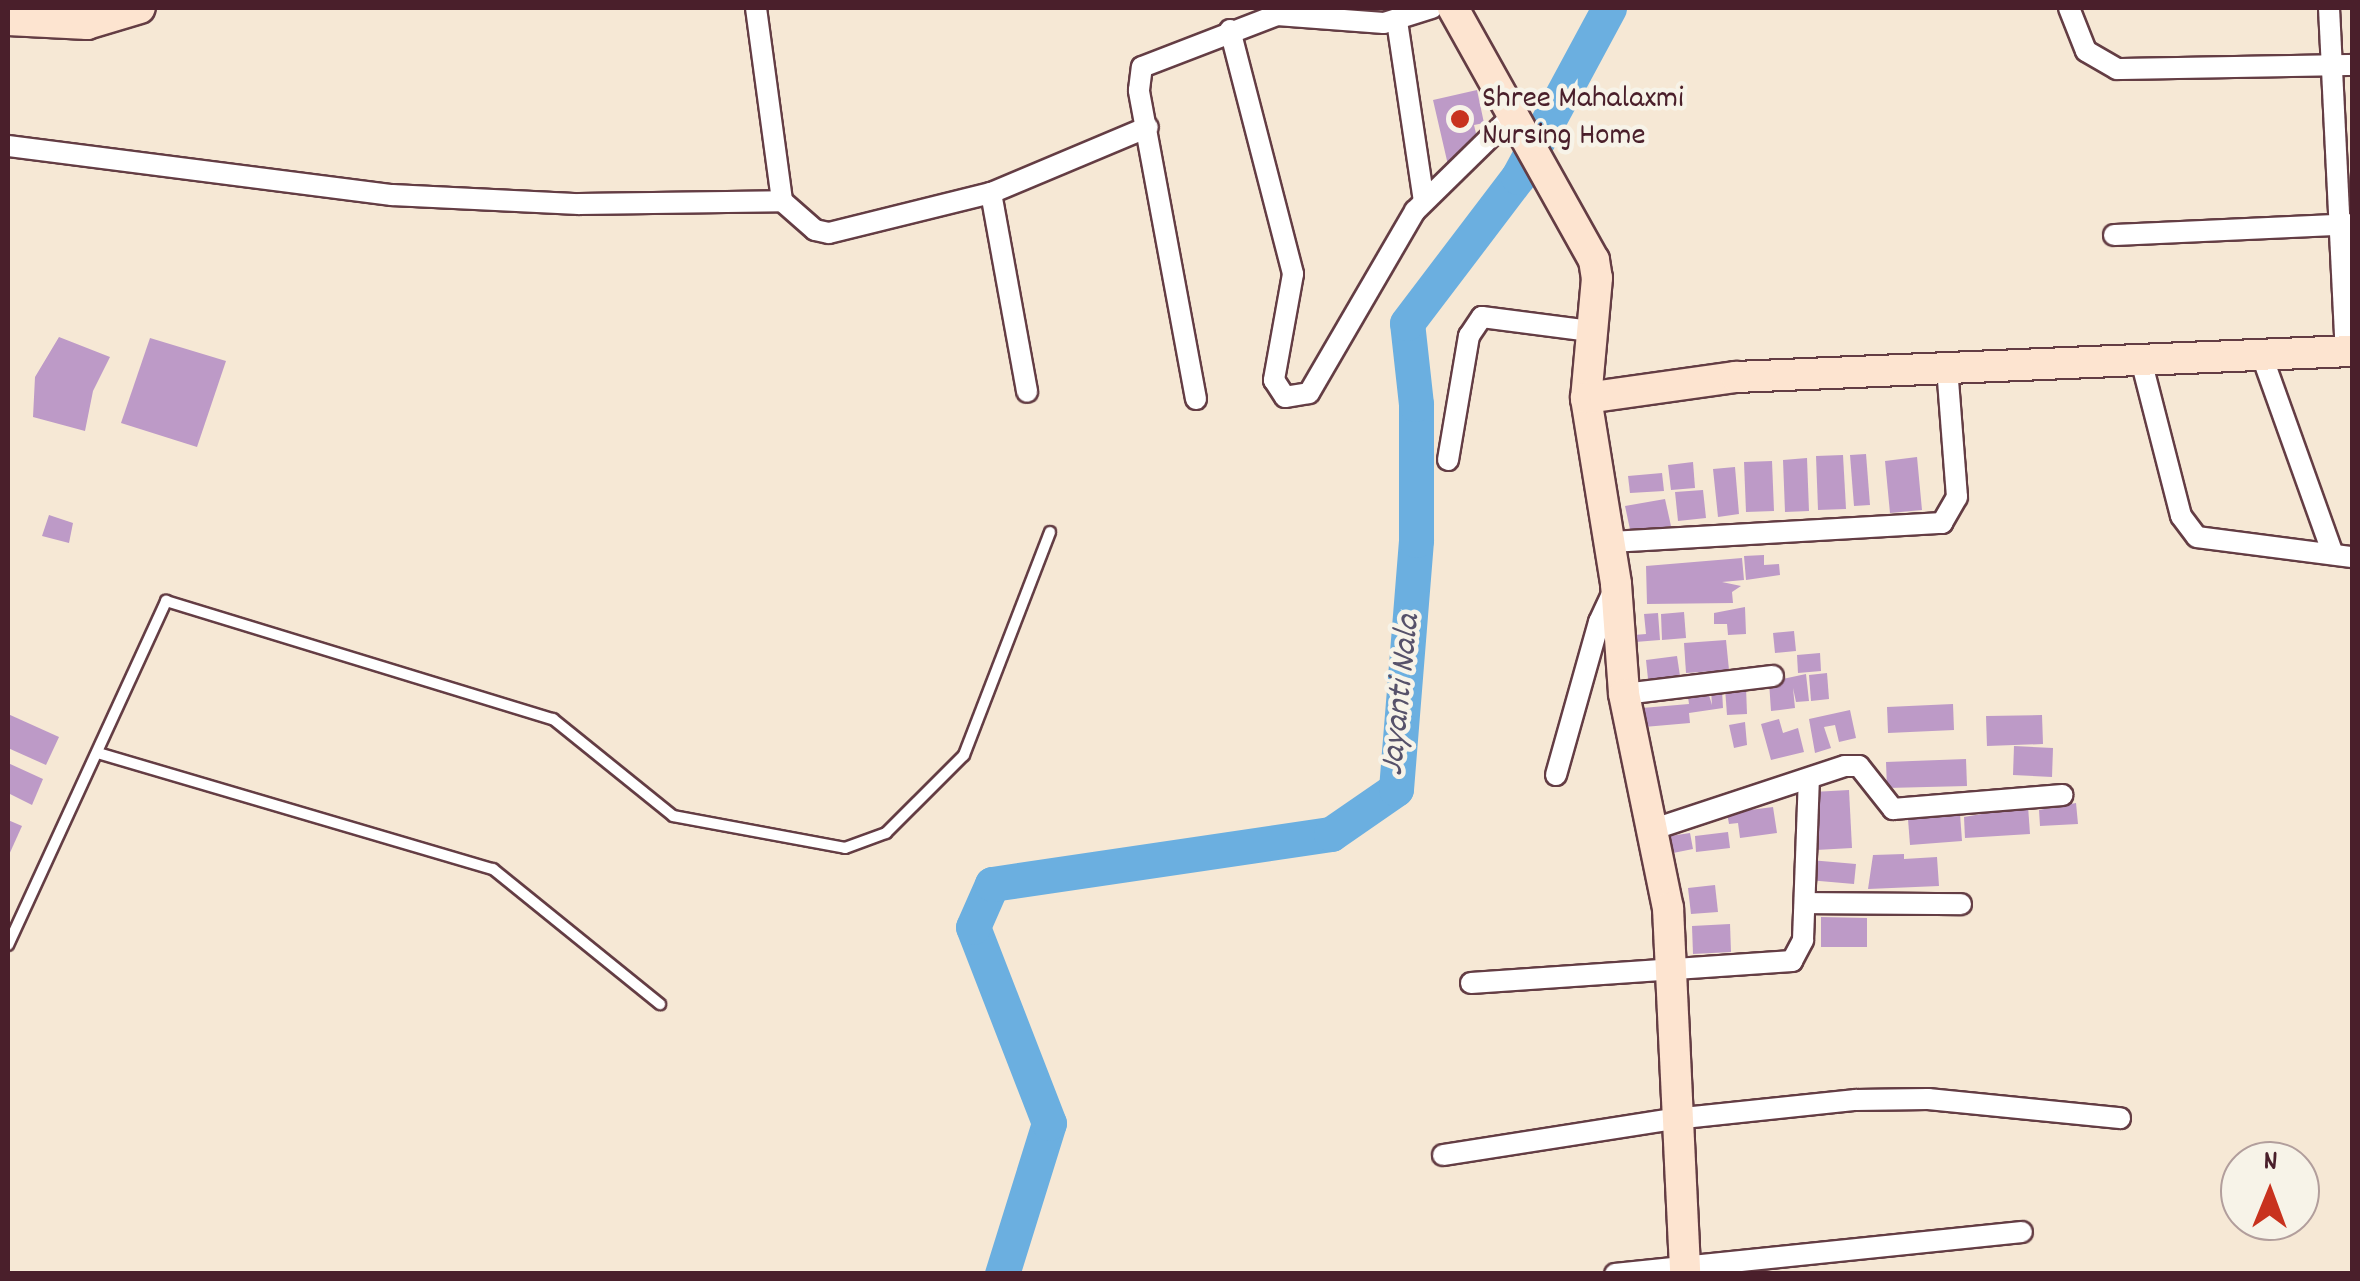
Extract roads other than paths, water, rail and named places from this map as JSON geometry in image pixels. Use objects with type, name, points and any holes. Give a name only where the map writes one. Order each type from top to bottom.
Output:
[{"type":"main road","points":[[8,20],[88,24],[140,8]]},
{"type":"main road","points":[[1453,8],[1510,119],[1567,214],[1597,278],[1586,398],[1611,542],[1624,694],[1674,966],[1674,1119],[1685,1268]]},
{"type":"main road","points":[[1586,398],[1736,377],[2349,352]]},
{"type":"street","points":[[756,8],[782,201],[803,222],[829,233],[991,193],[1148,127]]},
{"type":"street","points":[[1196,400],[1139,90],[1142,67],[1230,30],[1292,14],[1397,21],[1432,8]]},
{"type":"street","points":[[2069,8],[2086,51],[2117,69],[2343,65]]},
{"type":"street","points":[[2329,8],[2343,65],[2349,352]]},
{"type":"street","points":[[1397,21],[1424,201]]},
{"type":"street","points":[[1230,30],[1292,274],[1274,380],[1286,397],[1309,392],[1424,201],[1510,119]]},
{"type":"street","points":[[8,146],[392,195],[579,204],[782,201]]},
{"type":"street","points":[[991,193],[1027,392]]},
{"type":"street","points":[[2114,235],[2347,224]]},
{"type":"street","points":[[1448,460],[1469,336],[1482,317],[1590,331]]},
{"type":"street","points":[[2141,360],[2182,516],[2197,537],[2343,556],[2262,356]]},
{"type":"street","points":[[1611,542],[1942,523],[1957,497],[1946,368]]},
{"type":"street","points":[[1556,775],[1598,622],[1616,584]]},
{"type":"street","points":[[1624,694],[1773,676]]},
{"type":"street","points":[[1651,830],[1859,766],[1893,809],[2062,795]]},
{"type":"street","points":[[1471,983],[1792,960],[1801,954],[1809,779]]},
{"type":"street","points":[[1805,903],[1961,904]]},
{"type":"street","points":[[1443,1155],[1674,1119],[1928,1100],[2120,1118]]},
{"type":"street","points":[[1615,1274],[2022,1232]]},
{"type":"lane","points":[[8,945],[166,602],[553,719],[673,816],[825,847],[869,842],[964,755],[1050,532]]},
{"type":"lane","points":[[98,753],[493,869],[660,1004]]},
{"type":"waterway","name":"Jayanti Nala","points":[[1002,1274],[1049,1123],[973,927],[992,884],[1331,834],[1396,789],[1416,540],[1416,404],[1407,323],[1518,177],[1609,8]]},
{"type":"place","name":"Shree Mahalaxmi Nursing Home","points":[[1460,119]]}]
